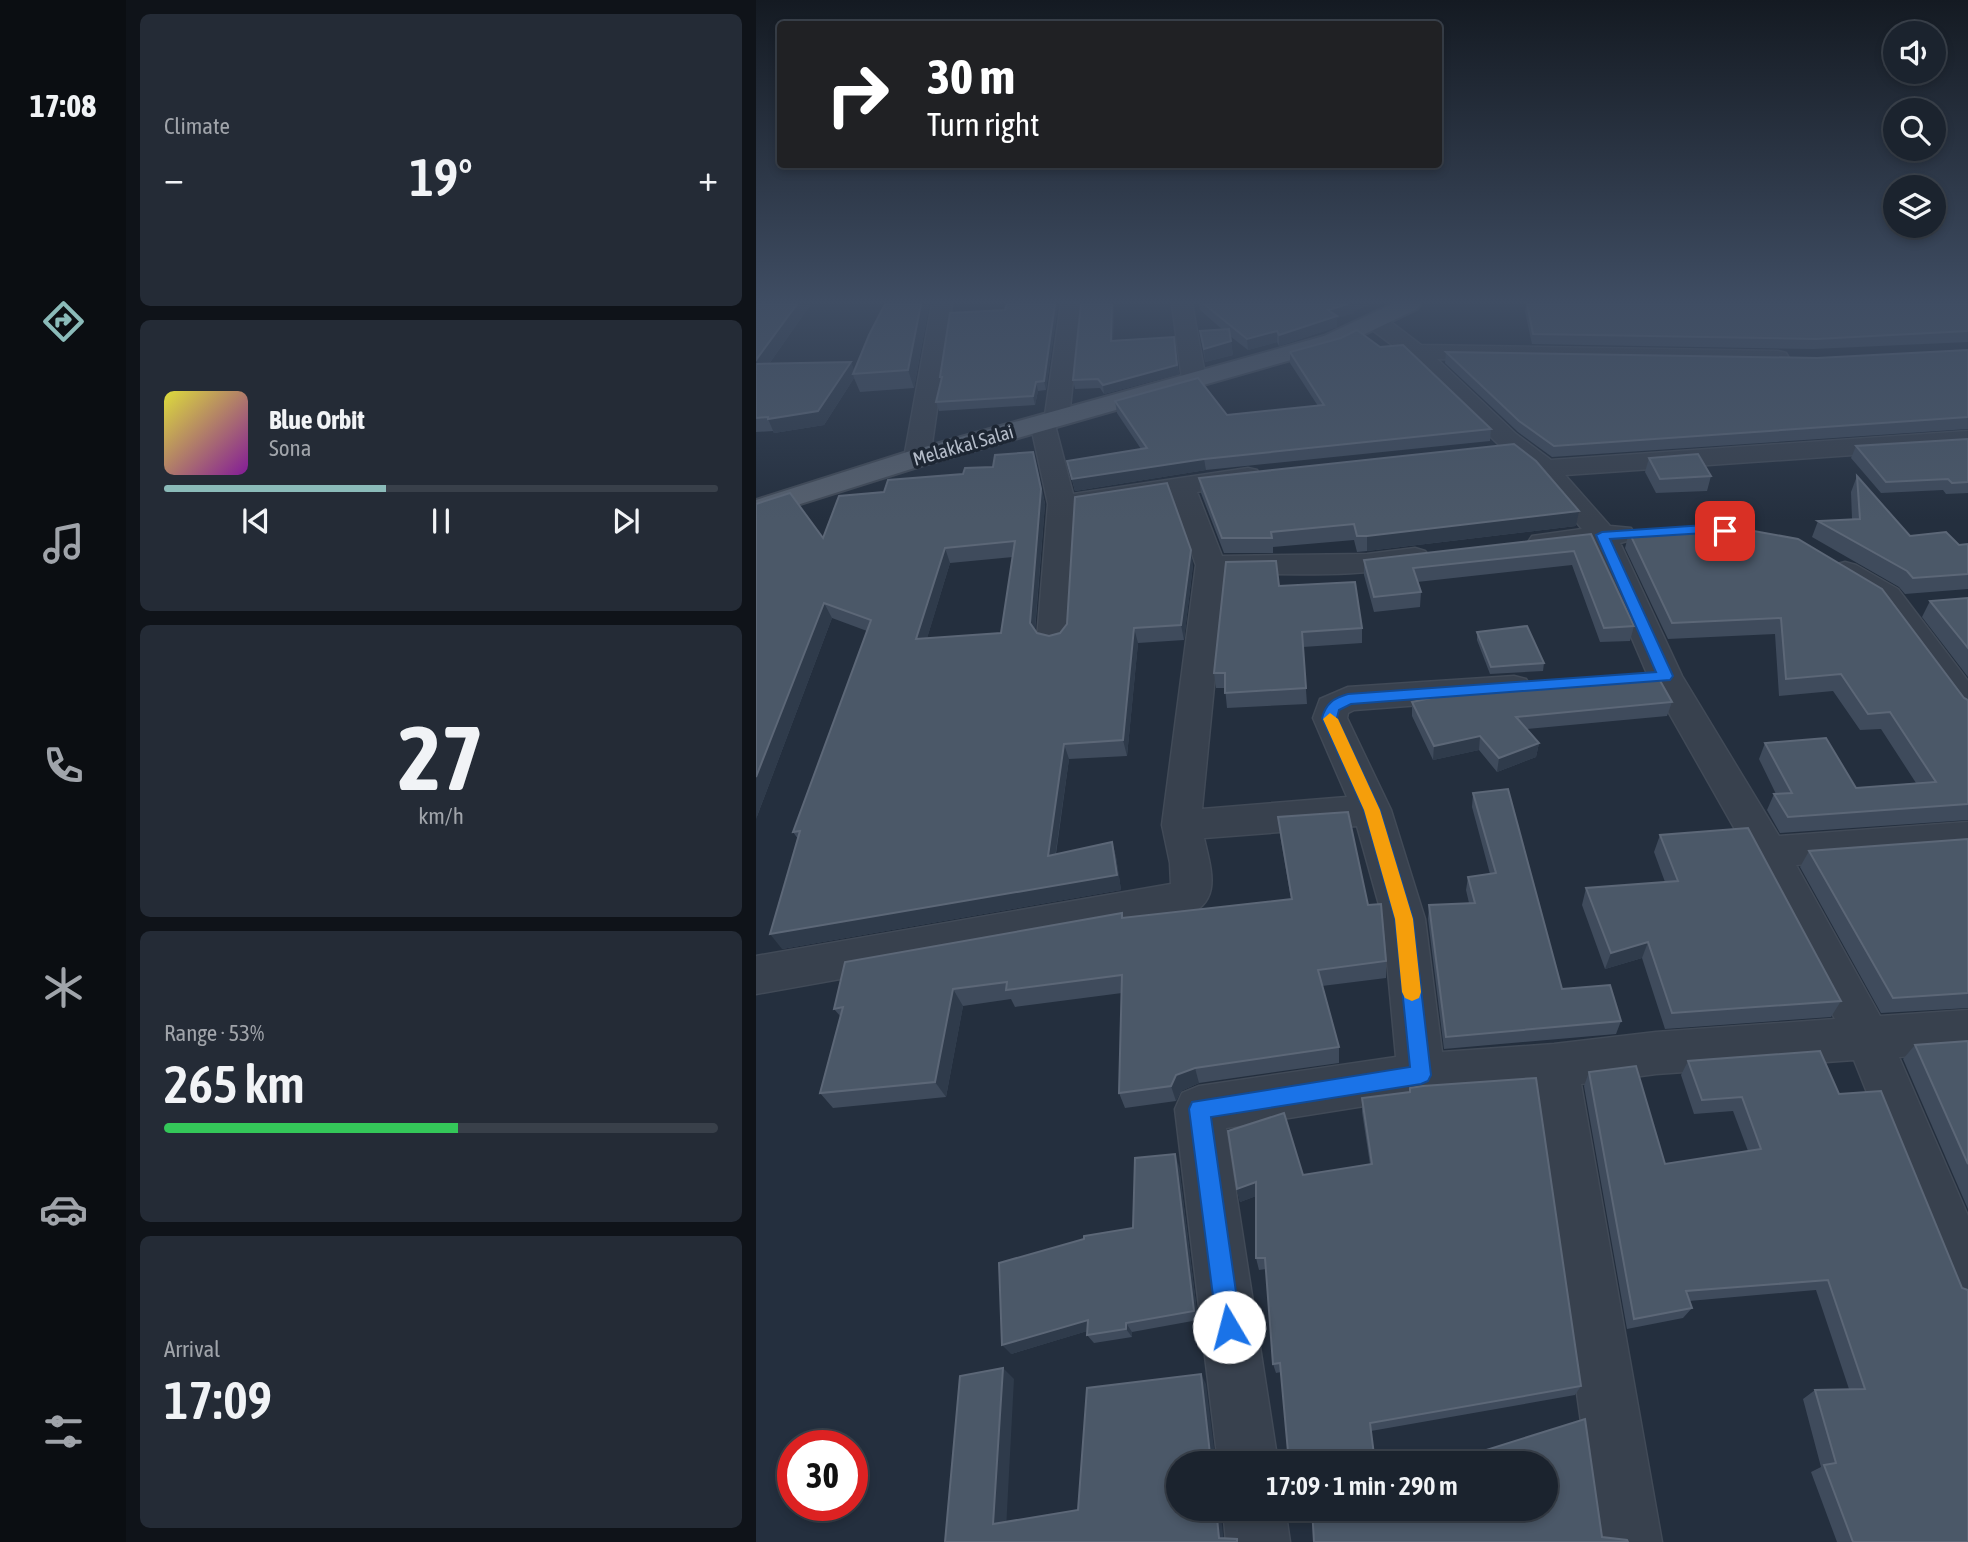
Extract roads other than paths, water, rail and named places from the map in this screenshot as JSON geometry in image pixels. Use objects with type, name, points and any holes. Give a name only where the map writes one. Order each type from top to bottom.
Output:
[{"type":"main road","name":"Melakkal Salai","points":[[756,509],[917,458],[1208,376]]},
{"type":"street","points":[[917,458],[930,376]]},
{"type":"street","points":[[1053,639],[1062,504],[1050,420],[1058,376]]},
{"type":"street","points":[[1193,376],[1194,380]]},
{"type":"street","points":[[1442,376],[1519,448],[1545,468],[1602,535],[1652,677],[1769,852],[1868,1038],[1968,1279]]},
{"type":"street","points":[[1545,468],[1968,439]]},
{"type":"street","points":[[1478,452],[1519,448]]},
{"type":"street","points":[[1062,504],[1181,485],[1274,474]]},
{"type":"street","points":[[756,975],[1181,901],[1192,890],[1190,863],[1181,825],[1211,565],[1181,485]]},
{"type":"street","points":[[1519,545],[1641,533]]},
{"type":"street","points":[[1211,565],[1367,563],[1436,555]]},
{"type":"street","points":[[1824,558],[1887,596],[1968,705]]},
{"type":"street","points":[[1896,607],[1932,604]]},
{"type":"street","points":[[1421,1075],[1404,919],[1372,810],[1330,718],[1332,707],[1348,699],[1541,685]]},
{"type":"street","points":[[1181,825],[1372,810]]},
{"type":"street","points":[[1769,852],[1968,837]]},
{"type":"street","points":[[1246,1451],[1199,1109],[1421,1075],[1554,1066],[1656,1053],[1968,1031]]},
{"type":"street","points":[[1554,1066],[1630,1542]]},
{"type":"street","points":[[1256,1521],[1258,1542]]}]
